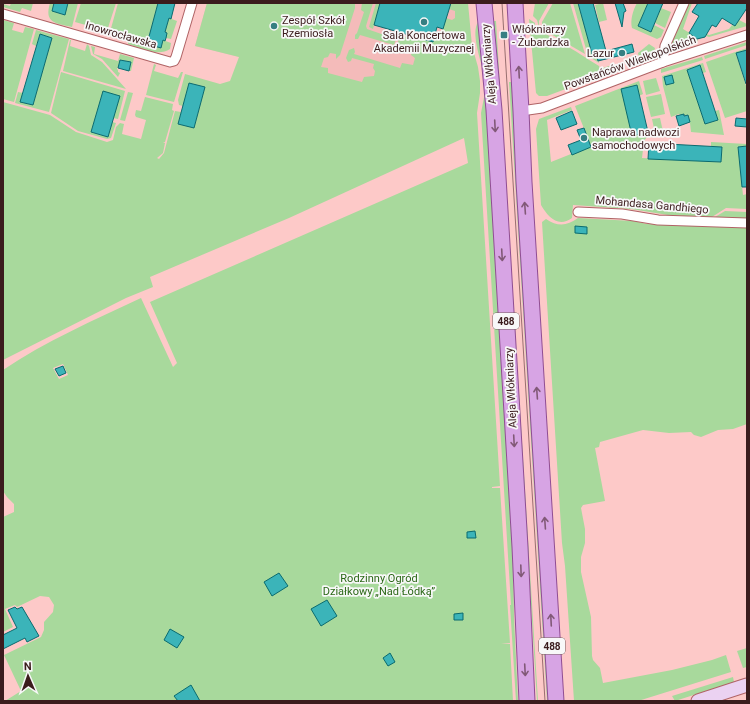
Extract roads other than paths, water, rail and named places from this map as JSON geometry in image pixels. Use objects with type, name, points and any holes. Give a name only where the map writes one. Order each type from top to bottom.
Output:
[{"type":"main road","name":"Aleja Włókniarzy","points":[[484,3],[490,60],[495,134],[520,547],[527,701]]},
{"type":"main road","name":"488","points":[[515,3],[524,182],[556,701]]},
{"type":"main road","points":[[698,701],[747,685]]},
{"type":"street","name":"Inowrocławska","points":[[3,14],[170,62],[174,61],[176,57],[192,3]]},
{"type":"street","points":[[663,62],[665,46],[684,3]]},
{"type":"street","name":"Powstańców Wielkopolskich","points":[[521,111],[535,110],[548,106],[663,62],[747,35]]},
{"type":"street","name":"Mohandasa Gandhiego","points":[[578,212],[622,214],[658,220],[747,224]]},
{"type":"tram line","points":[[502,3],[545,701]]},
{"type":"place","name":"Sala Koncertowa Akademii Muzycznej","points":[[424,22]]},
{"type":"place","name":"Zespół Szkół Rzemiosła","points":[[274,26]]},
{"type":"place","name":"Włókniarzy - Żubardzka","points":[[504,35]]},
{"type":"place","name":"Lazur","points":[[622,53]]},
{"type":"place","name":"Naprawa nadwozi samochodowych","points":[[584,138]]},
{"type":"park label","name":"Rodzinny Ogród Działkowy „Nad Łódką”","points":[[379,584]]}]
